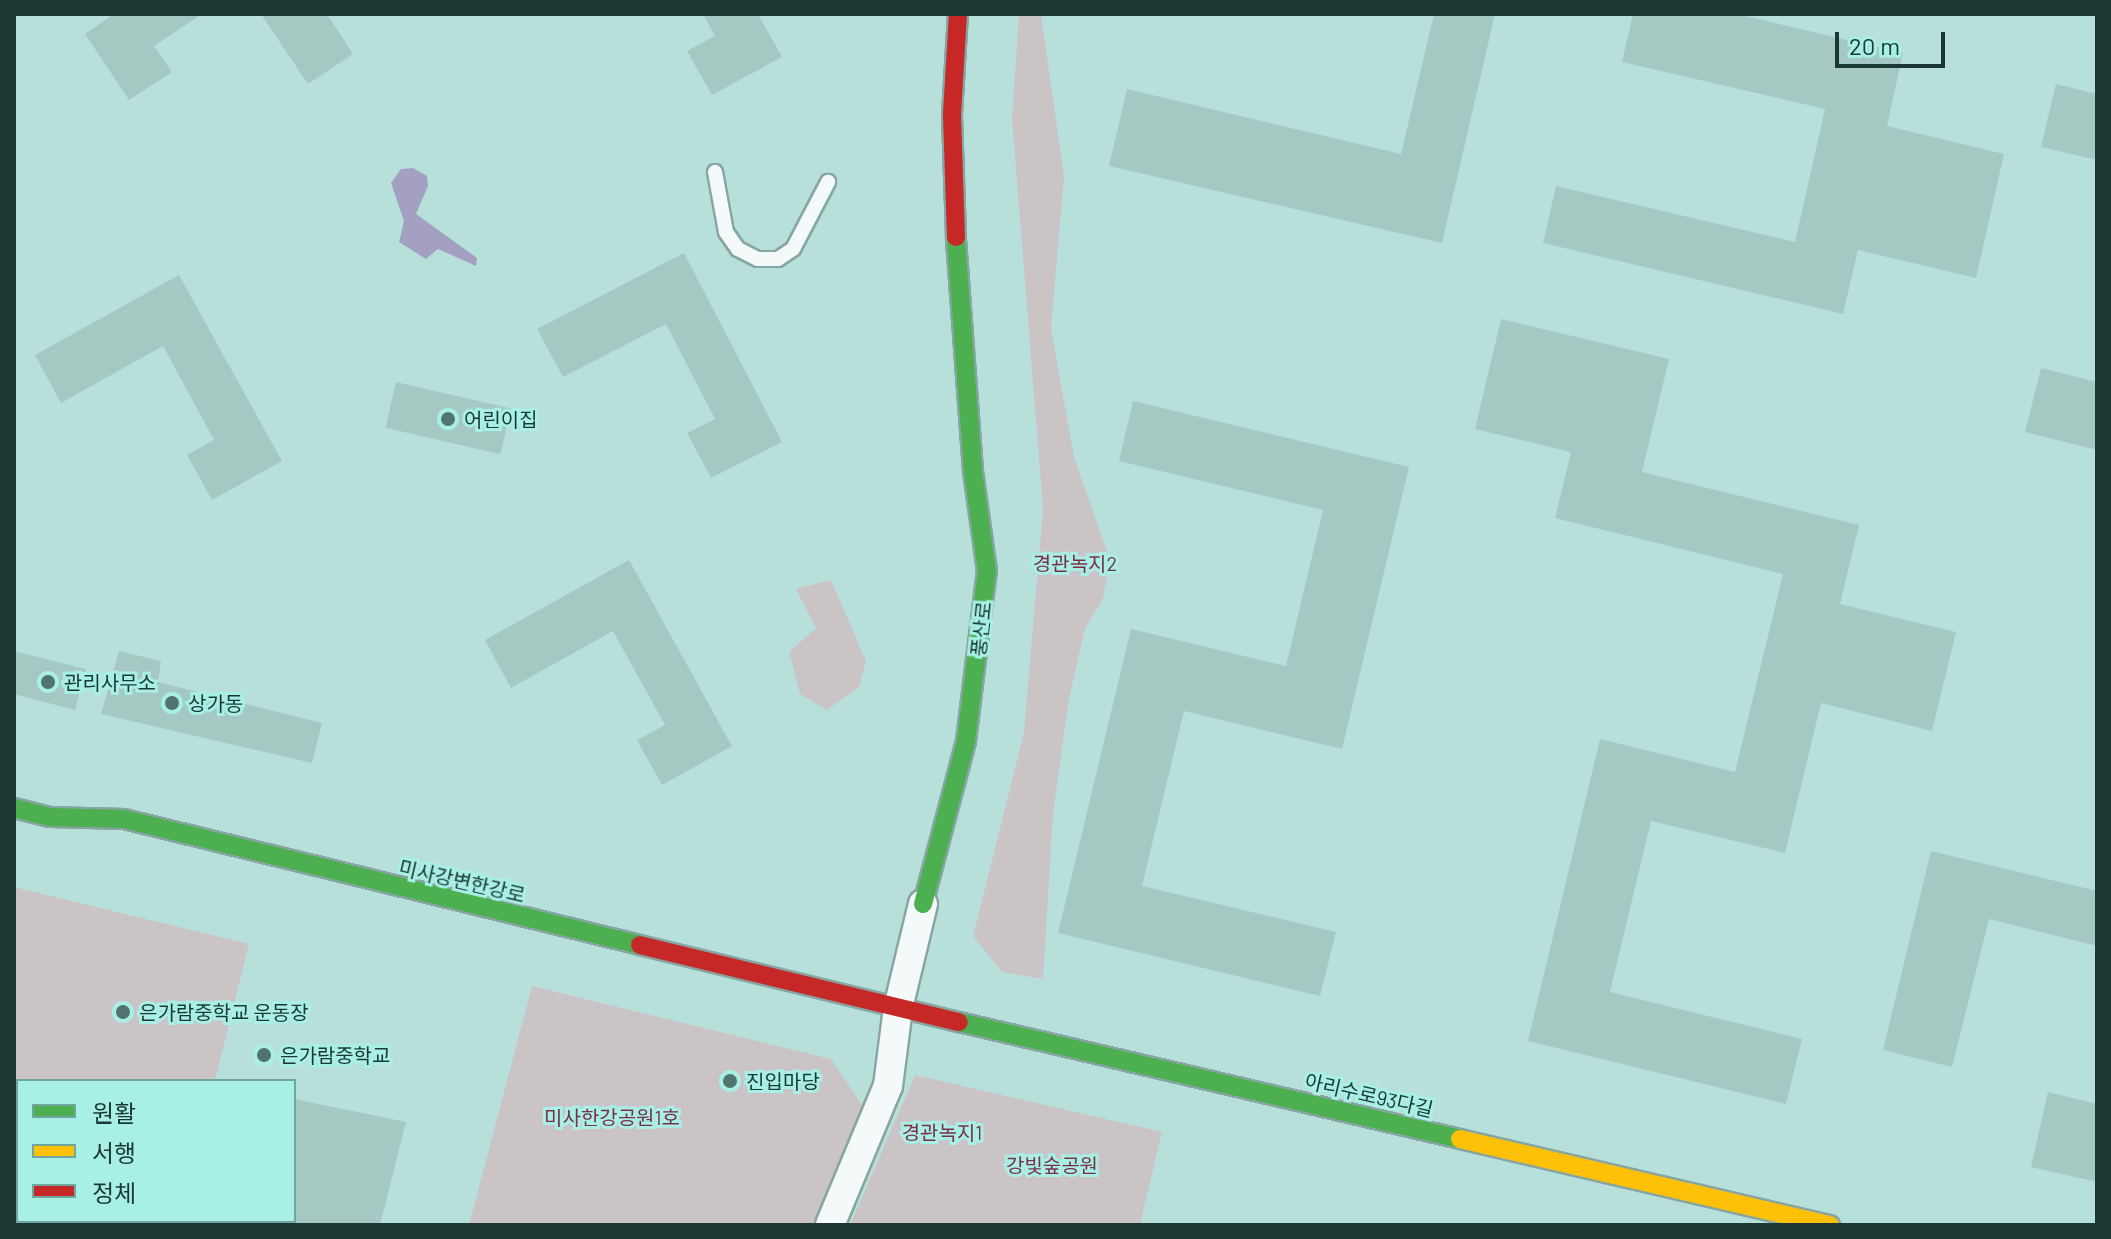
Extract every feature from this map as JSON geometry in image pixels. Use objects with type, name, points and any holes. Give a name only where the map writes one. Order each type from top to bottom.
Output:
[{"type":"street","name":"풍산로","points":[[830,1225],[888,1086],[898,1008],[966,741],[987,571],[973,471],[956,249],[952,114],[958,14]]},
{"type":"street","name":"미사강변한강로","points":[[14,808],[50,817],[124,819],[898,1008]]},
{"type":"street","name":"아리수로93다길","points":[[898,1008],[1830,1225]]},
{"type":"lane","points":[[715,172],[726,232],[738,249],[758,259],[778,259],[793,249],[828,182]]},
{"type":"green space","name":"경관녹지2","points":[[1019,14],[1041,14],[1064,177],[1051,329],[1074,457],[1110,560],[1103,598],[1085,629],[1069,698],[1053,814],[1043,979],[1002,972],[973,936],[1024,732],[1043,509],[1012,118]]},
{"type":"green space","points":[[831,580],[866,661],[859,687],[827,710],[800,694],[789,652],[816,628],[796,589]]},
{"type":"green space","name":"은가람중학교 운동장","points":[[14,887],[249,944],[215,1079],[16,1079],[14,1088]]},
{"type":"green space","name":"미사한강공원1호","points":[[532,986],[831,1059],[864,1108],[813,1225],[469,1225]]},
{"type":"green space","points":[[915,1075],[1162,1132],[1140,1225],[850,1225]]},
{"type":"shaded area","points":[[413,168],[427,176],[428,186],[416,214],[477,258],[476,266],[438,249],[426,259],[399,242],[404,221],[391,183],[401,169]]},
{"type":"building","points":[[114,14],[202,14],[154,46],[172,72],[129,100],[85,34]]},
{"type":"building","points":[[261,14],[327,14],[353,54],[308,84]]},
{"type":"building","points":[[703,14],[758,14],[782,57],[712,95],[687,51],[715,36]]},
{"type":"building","points":[[1434,14],[1495,14],[1442,243],[1109,166],[1127,89],[1401,154]]},
{"type":"building","points":[[1633,14],[1737,14],[1903,53],[1887,126],[2004,154],[1976,278],[1858,250],[1843,314],[1543,243],[1556,186],[1795,242],[1825,109],[1622,62]]},
{"type":"building","points":[[2056,84],[2097,94],[2097,160],[2041,147]]},
{"type":"building","points":[[684,253],[782,442],[711,478],[687,433],[715,419],[666,324],[563,377],[537,329]]},
{"type":"building","points":[[179,275],[282,461],[212,500],[187,455],[214,440],[163,346],[61,403],[35,355]]},
{"type":"building","points":[[1501,319],[1669,359],[1642,472],[1859,525],[1840,604],[1956,632],[1932,731],[1821,703],[1785,853],[1651,821],[1610,992],[1802,1039],[1786,1104],[1528,1041],[1600,739],[1735,772],[1783,574],[1555,518],[1571,452],[1475,429]]},
{"type":"building","points":[[2041,368],[2097,382],[2097,450],[2025,432]]},
{"type":"building","name":"어린이집","points":[[396,382],[511,409],[500,454],[385,428]]},
{"type":"building","points":[[1133,401],[1409,467],[1342,749],[1184,711],[1142,886],[1336,932],[1320,996],[1058,933],[1131,629],[1286,666],[1323,510],[1119,461]]},
{"type":"building","points":[[629,560],[732,746],[662,785],[637,740],[665,725],[613,631],[511,688],[485,640]]},
{"type":"building","name":"관리사무소","points":[[14,651],[86,669],[75,710],[14,694]]},
{"type":"building","name":"상가동","points":[[119,651],[161,661],[158,682],[322,723],[312,763],[101,714]]},
{"type":"building","points":[[1931,851],[2097,891],[2097,946],[1989,919],[1952,1067],[1883,1050]]},
{"type":"building","points":[[2048,1092],[2097,1104],[2097,1182],[2031,1167]]},
{"type":"building","points":[[296,1099],[406,1122],[380,1225],[243,1225],[296,1223]]},
{"type":"building","points":[[14,1133],[16,1223],[222,1225],[14,1225]]},
{"type":"traffic: fast","points":[[923,904],[966,741],[987,571],[973,471],[956,237]]},
{"type":"traffic: fast","points":[[14,808],[50,817],[124,819],[640,945]]},
{"type":"traffic: fast","points":[[959,1022],[1460,1139]]},
{"type":"traffic: slow","points":[[1460,1139],[1830,1225]]},
{"type":"traffic: jam","points":[[956,237],[952,114],[958,14]]},
{"type":"traffic: jam","points":[[640,945],[959,1022]]},
{"type":"place","name":"어린이집","points":[[448,419]]},
{"type":"place","name":"관리사무소","points":[[48,682]]},
{"type":"place","name":"상가동","points":[[172,703]]},
{"type":"place","name":"은가람중학교 운동장","points":[[123,1012]]},
{"type":"place","name":"은가람중학교","points":[[264,1055]]},
{"type":"place","name":"진입마당","points":[[730,1081]]},
{"type":"park label","name":"경관녹지1","points":[[942,1132]]},
{"type":"park label","name":"강빛숲공원","points":[[1052,1165]]}]
